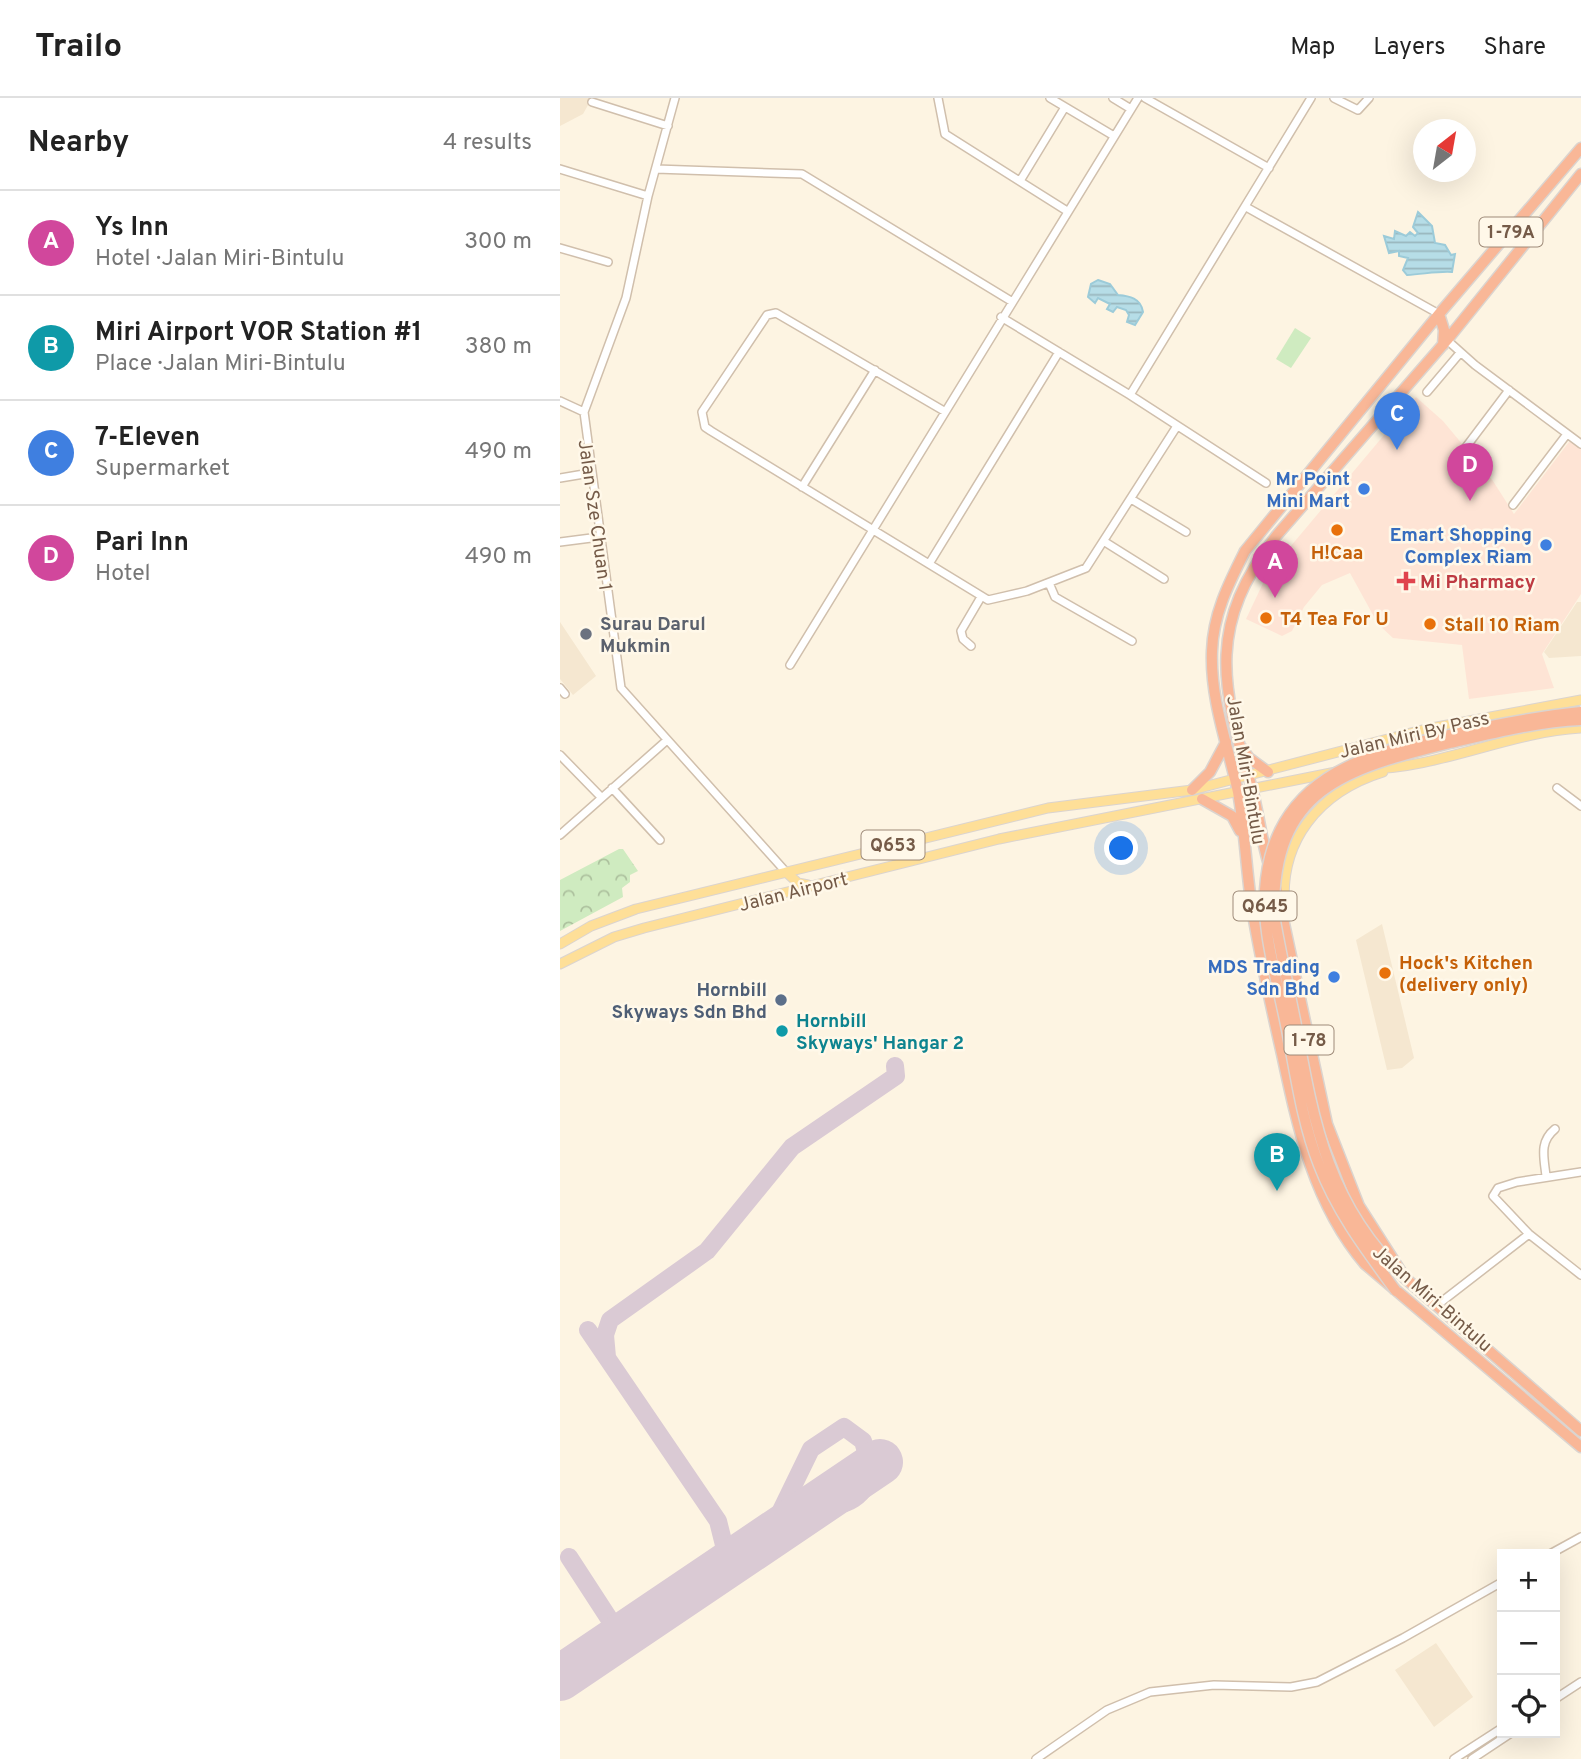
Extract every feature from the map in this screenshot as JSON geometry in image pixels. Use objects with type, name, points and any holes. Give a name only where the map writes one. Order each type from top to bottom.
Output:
[{"type":"highway","name":"Jalan Miri-Bintulu","points":[[1581,148],[1439,314],[1245,551],[1225,589],[1212,649],[1213,681],[1232,742],[1250,782],[1265,854],[1287,927],[1326,1124],[1336,1155],[1359,1206],[1405,1278],[1581,1430]]},
{"type":"highway","name":"Jalan Miri-Bintulu","points":[[1581,174],[1445,343],[1260,557],[1239,593],[1226,646],[1236,785],[1252,908],[1297,1123],[1323,1201],[1351,1248],[1396,1291],[1581,1447]]},
{"type":"highway","points":[[1439,314],[1457,320],[1467,316]]},
{"type":"highway","points":[[1439,314],[1445,343]]},
{"type":"highway","name":"Q645","points":[[1396,1291],[1345,1219],[1318,1163],[1307,1128],[1266,924],[1266,877],[1274,847],[1289,817],[1305,796],[1353,762],[1385,750],[1484,726],[1581,712]]},
{"type":"highway","name":"Q645","points":[[1405,1278],[1384,1259],[1350,1212],[1322,1150],[1273,915],[1273,889],[1280,855],[1293,825],[1309,803],[1328,786],[1359,768],[1489,734],[1581,720]]},
{"type":"highway","points":[[1192,790],[1210,772],[1232,742],[1268,772]]},
{"type":"highway","points":[[1202,799],[1232,816],[1243,837]]},
{"type":"main road","name":"Jalan Miri By Pass","points":[[1250,782],[1268,772],[1426,729],[1581,700]]},
{"type":"main road","name":"Jalan Miri By Pass","points":[[1250,782],[1323,773],[1391,769],[1508,739],[1581,728]]},
{"type":"main road","points":[[1287,927],[1284,897],[1287,870],[1295,843],[1308,821],[1335,793],[1350,784],[1391,769]]},
{"type":"main road","name":"Q653","points":[[1236,785],[1250,782]]},
{"type":"main road","name":"Jalan Airport","points":[[560,944],[591,926],[636,909],[1048,808],[1236,785]]},
{"type":"main road","name":"Jalan Airport","points":[[560,964],[614,937],[999,839],[1202,799],[1236,785]]},
{"type":"main road","points":[[786,872],[798,883],[814,886]]},
{"type":"street","name":"Jalan Sze Chuan 1","points":[[675,98],[648,196],[626,298],[584,412],[599,537],[621,688],[786,872]]},
{"type":"street","points":[[937,98],[945,134],[1067,211]]},
{"type":"street","points":[[1050,98],[1114,136]]},
{"type":"street","points":[[1113,98],[1131,109]]},
{"type":"street","points":[[790,665],[872,527],[1138,98]]},
{"type":"street","points":[[1145,98],[1269,168]]},
{"type":"street","points":[[1130,395],[1311,98]]},
{"type":"street","points":[[1334,98],[1358,110],[1369,98]]},
{"type":"street","points":[[592,102],[668,126]]},
{"type":"street","points":[[1020,181],[1065,107]]},
{"type":"street","points":[[560,169],[648,196]]},
{"type":"street","points":[[656,169],[802,174],[1011,301]]},
{"type":"street","points":[[1246,207],[1439,314]]},
{"type":"street","points":[[560,247],[608,262]]},
{"type":"street","points":[[944,411],[776,313],[766,315],[702,412],[705,427],[872,527],[981,597],[993,600],[1049,583],[1086,568],[1177,426]]},
{"type":"street","points":[[1001,317],[1130,395],[1266,484]]},
{"type":"street","points":[[1445,343],[1581,444]]},
{"type":"street","points":[[929,564],[1059,352]]},
{"type":"street","points":[[1427,392],[1460,353]]},
{"type":"street","points":[[802,486],[875,370]]},
{"type":"street","points":[[1466,447],[1509,390]]},
{"type":"street","points":[[560,401],[584,412]]},
{"type":"street","points":[[1513,505],[1567,434]]},
{"type":"street","points":[[560,478],[590,473]]},
{"type":"street","points":[[1131,499],[1186,532]]},
{"type":"street","points":[[560,542],[599,537]]},
{"type":"street","points":[[1105,541],[1164,579]]},
{"type":"street","points":[[1049,583],[1055,597],[1132,641]]},
{"type":"street","points":[[971,646],[963,639],[961,631],[981,597]]},
{"type":"street","points":[[560,835],[666,741]]},
{"type":"street","points":[[560,755],[601,797]]},
{"type":"street","points":[[612,788],[660,840]]},
{"type":"street","points":[[1557,788],[1581,806]]},
{"type":"street","points":[[1546,1177],[1543,1147],[1545,1137],[1555,1129]]},
{"type":"street","points":[[1581,1172],[1505,1185],[1494,1192],[1496,1202],[1529,1234],[1581,1275]]},
{"type":"street","points":[[1436,1306],[1529,1234]]},
{"type":"street","points":[[1559,1549],[1581,1537]]},
{"type":"street","points":[[1036,1759],[1107,1710],[1150,1692],[1214,1685],[1291,1687],[1317,1682],[1404,1638],[1497,1585]]},
{"type":"street","points":[[1560,1696],[1581,1682]]},
{"type":"street","points":[[1454,1759],[1497,1731]]},
{"type":"street","points":[[1472,1759],[1504,1738]]},
{"type":"shaded area","points":[[560,98],[592,98],[583,114],[560,126]]},
{"type":"shaded area","points":[[1416,397],[1443,421],[1493,481],[1514,514],[1569,442],[1581,439],[1581,594],[1542,654],[1554,688],[1469,699],[1462,645],[1393,638],[1378,624],[1350,573],[1322,585],[1304,607],[1292,631],[1282,636],[1246,619],[1265,579]]},
{"type":"shaded area","points":[[1577,602],[1581,602],[1581,656],[1549,658],[1544,652]]},
{"type":"shaded area","points":[[560,622],[596,676],[573,695],[560,679]]},
{"type":"shaded area","points":[[1382,924],[1414,1058],[1402,1068],[1387,1070],[1356,940]]},
{"type":"shaded area","points":[[1436,1643],[1473,1697],[1434,1727],[1395,1670]]},
{"type":"green space","points":[[1295,328],[1311,338],[1291,368],[1276,359]]},
{"type":"green space","points":[[623,849],[638,871],[630,875],[630,882],[622,888],[623,897],[560,931],[560,880]]},
{"type":"water","points":[[1418,212],[1432,226],[1435,243],[1445,245],[1451,255],[1455,254],[1452,272],[1407,275],[1403,270],[1408,258],[1399,256],[1399,251],[1389,253],[1384,236],[1394,239],[1395,231],[1406,236],[1410,232],[1415,236],[1418,233],[1413,227]]},
{"type":"water","points":[[1098,280],[1110,284],[1118,295],[1130,297],[1140,304],[1143,312],[1135,325],[1127,322],[1129,315],[1126,310],[1117,307],[1113,312],[1107,309],[1110,304],[1098,298],[1095,303],[1088,297],[1091,284]]},
{"type":"taxiway","points":[[607,1357],[605,1335],[610,1320],[707,1251],[792,1147],[896,1076],[895,1066]]},
{"type":"taxiway","points":[[588,1330],[718,1521],[725,1549],[716,1572]]},
{"type":"taxiway","points":[[757,1545],[776,1521],[811,1449],[844,1427],[863,1441],[870,1468],[869,1478],[866,1486],[854,1499],[837,1505],[819,1503]]},
{"type":"taxiway","points":[[569,1557],[621,1637]]},
{"type":"runway","points":[[560,1678],[880,1462]]},
{"type":"place","name":"7-Eleven","points":[[1397,450]]},
{"type":"place","name":"Mr Point Mini Mart","points":[[1364,489]]},
{"type":"place","name":"Pari Inn","points":[[1470,501]]},
{"type":"place","name":"H!Caa","points":[[1337,530]]},
{"type":"place","name":"Emart Shopping Complex Riam","points":[[1546,545]]},
{"type":"place","name":"Mi Pharmacy","points":[[1406,581]]},
{"type":"place","name":"Ys Inn","points":[[1275,598]]},
{"type":"place","name":"T4 Tea For U","points":[[1266,618]]},
{"type":"place","name":"Stall 10 Riam","points":[[1430,624]]},
{"type":"place","name":"Surau Darul Mukmin","points":[[586,634]]},
{"type":"place","name":"Hock's Kitchen (delivery only)","points":[[1385,973]]},
{"type":"place","name":"MDS Trading Sdn Bhd","points":[[1334,977]]},
{"type":"place","name":"Hornbill Skyways Sdn Bhd","points":[[781,1000]]},
{"type":"place","name":"Hornbill Skyways' Hangar 2","points":[[782,1031]]},
{"type":"place","name":"Miri Airport VOR Station #1","points":[[1277,1191]]}]
